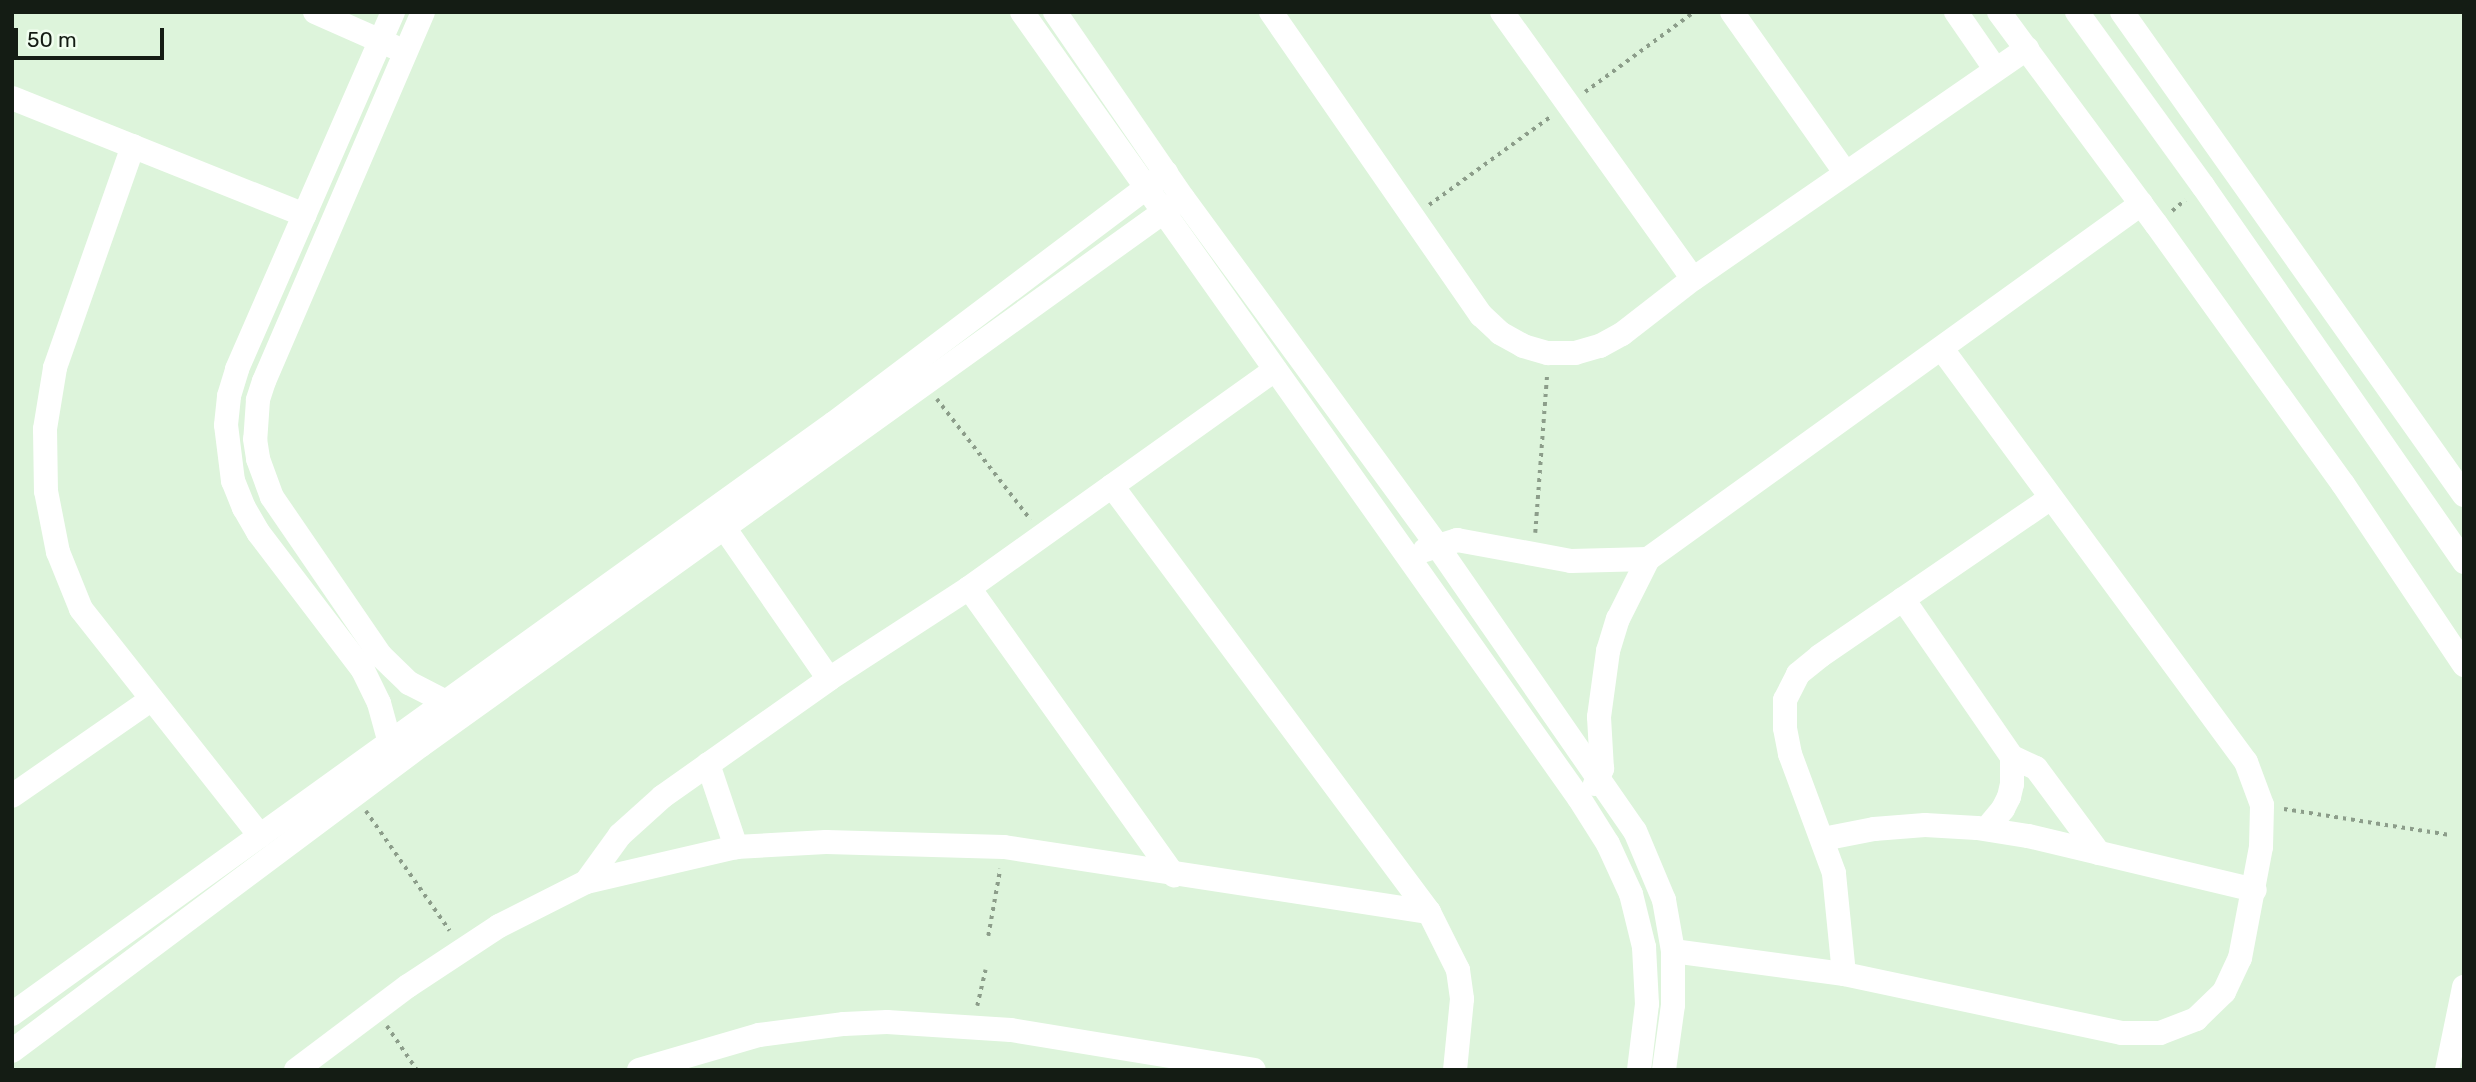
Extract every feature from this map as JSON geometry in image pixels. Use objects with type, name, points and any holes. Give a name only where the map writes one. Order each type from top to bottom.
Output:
[{"type":"street","points":[[314,12],[405,52]]},
{"type":"street","points":[[393,12],[237,369],[227,415],[227,453],[233,481],[258,532],[361,648],[409,683],[446,702]]},
{"type":"street","points":[[390,743],[361,648],[272,497],[258,459],[256,419],[264,381],[423,12]]},
{"type":"street","points":[[1022,12],[1156,180]]},
{"type":"street","points":[[1055,12],[1275,370],[1579,797],[1620,868],[1639,920],[1647,976],[1639,1070]]},
{"type":"street","points":[[1271,12],[1482,315],[1500,333],[1523,346],[1548,353],[1574,353],[1600,346],[1622,334],[1693,279],[2026,49]]},
{"type":"street","points":[[1502,12],[1693,279]]},
{"type":"street","points":[[1732,12],[1845,172]]},
{"type":"street","points":[[1956,12],[1996,70]]},
{"type":"street","points":[[1999,12],[2149,214],[2343,484],[2464,665]]},
{"type":"street","points":[[2077,12],[2203,186],[2464,562]]},
{"type":"street","points":[[2122,12],[2464,495]]},
{"type":"street","points":[[12,98],[304,215]]},
{"type":"street","points":[[133,146],[55,368],[45,429],[46,491],[58,552],[81,609],[260,836]]},
{"type":"street","points":[[12,1014],[834,423],[1156,180]]},
{"type":"street","points":[[12,1051],[354,795],[723,526],[1173,205]]},
{"type":"street","points":[[1173,205],[1436,544],[1622,810],[1646,854],[1664,900],[1673,951],[1673,1005],[1664,1070]]},
{"type":"street","points":[[1579,797],[1598,779],[1602,760],[1599,717],[1608,651],[1618,619],[1648,559],[1942,349],[2149,214]]},
{"type":"street","points":[[2254,259],[2284,239]]},
{"type":"street","points":[[1673,951],[1843,974],[2122,1033],[2160,1033],[2196,1019],[2224,992],[2240,958],[2261,847],[2262,805],[2246,762],[1942,349]]},
{"type":"street","points":[[586,881],[601,856],[640,815],[708,764],[829,679],[969,588],[1275,370]]},
{"type":"street","points":[[1112,486],[1429,912],[1458,970],[1462,999],[1452,1063]]},
{"type":"street","points":[[1843,974],[1834,873],[1790,754],[1785,728],[1786,700],[1798,674],[2052,498]]},
{"type":"street","points":[[723,526],[829,679]]},
{"type":"street","points":[[1411,562],[1436,544],[1468,541],[1533,556],[1572,561],[1648,559]]},
{"type":"street","points":[[969,588],[1174,875]]},
{"type":"street","points":[[1903,599],[2012,757],[2036,768],[2099,853]]},
{"type":"street","points":[[12,796],[152,699]]},
{"type":"street","points":[[1986,829],[2003,809],[2009,797],[2012,757]]},
{"type":"street","points":[[708,764],[736,847]]},
{"type":"street","points":[[1823,839],[1874,829],[1925,825],[1986,829],[2255,890]]},
{"type":"street","points":[[296,1070],[376,1010],[499,926],[586,881],[736,847],[826,842],[1004,847],[1429,912]]},
{"type":"street","points":[[2447,1070],[2460,1030],[2464,987]]},
{"type":"street","points":[[639,1070],[716,1045],[801,1028],[887,1022],[973,1026],[1151,1061],[1254,1070]]},
{"type":"path","points":[[2149,214],[2203,186]]},
{"type":"path","points":[[1533,556],[1548,353]]},
{"type":"path","points":[[925,383],[1043,535]]},
{"type":"path","points":[[354,795],[463,950]]},
{"type":"path","points":[[2262,805],[2450,835]]},
{"type":"path","points":[[988,936],[1004,847]]},
{"type":"path","points":[[973,1026],[985,970]]},
{"type":"path","points":[[376,1010],[417,1070]]}]
